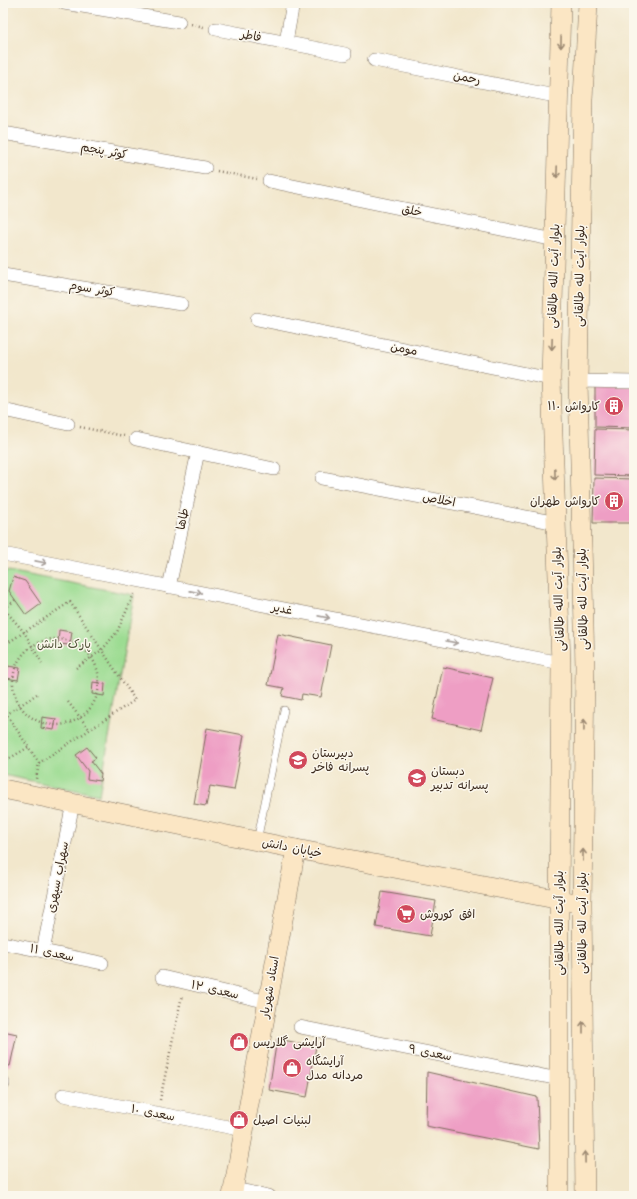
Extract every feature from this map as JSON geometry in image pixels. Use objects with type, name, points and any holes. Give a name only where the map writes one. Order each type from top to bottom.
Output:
[{"type":"street","points":[[64,3],[179,22]]},
{"type":"street","points":[[286,42],[293,3]]},
{"type":"street","name":"بلوار آیت الله طالقانی","points":[[559,1196],[559,899],[562,663],[551,379],[560,97],[561,3]]},
{"type":"street","name":"بلوار آیت لله طالقانی","points":[[585,1196],[582,904],[585,667],[578,381],[583,99],[588,3]]},
{"type":"street","name":"فاطر","points":[[216,29],[345,54]]},
{"type":"street","name":"رحمن","points":[[374,60],[560,97]]},
{"type":"street","name":"کوثر پنجم","points":[[3,134],[205,168]]},
{"type":"street","name":"خلق","points":[[270,181],[555,240]]},
{"type":"street","name":"کوثر سوم","points":[[3,275],[181,304]]},
{"type":"street","name":"مومن","points":[[257,319],[551,379]]},
{"type":"street","points":[[578,381],[634,382]]},
{"type":"street","points":[[3,410],[68,424]]},
{"type":"street","points":[[136,439],[274,469]]},
{"type":"street","name":"طاها","points":[[169,587],[198,452]]},
{"type":"street","name":"اخلاص","points":[[322,478],[557,523]]},
{"type":"street","name":"غدیر","points":[[3,554],[562,663]]},
{"type":"street","name":"خیابان دانش","points":[[3,789],[296,849],[582,904]]},
{"type":"street","name":"سهراب سپهری","points":[[43,951],[73,804]]},
{"type":"street","name":"استاد شهریار","points":[[233,1192],[296,849]]},
{"type":"street","name":"سعدی ۱۱","points":[[3,943],[102,963]]},
{"type":"street","name":"سعدی ۱۲","points":[[162,977],[268,1002]]},
{"type":"street","name":"سعدی ۹","points":[[300,1027],[559,1079]]},
{"type":"street","name":"سعدی ۱۰","points":[[63,1095],[244,1130]]},
{"type":"street","points":[[233,1192],[269,1196]]},
{"type":"lane","points":[[257,841],[284,710]]},
{"type":"path","points":[[179,22],[216,29]]},
{"type":"path","points":[[205,168],[270,181]]},
{"type":"path","points":[[68,424],[136,439]]},
{"type":"path","points":[[76,668],[102,650],[118,632],[134,595],[137,580]]},
{"type":"path","points":[[15,600],[4,609],[24,632],[42,662]]},
{"type":"path","points":[[3,646],[70,602],[135,700],[39,763],[3,709]]},
{"type":"path","points":[[58,638],[71,641],[83,647],[92,657],[98,669],[99,683],[97,695],[91,708],[80,718],[68,724],[55,725],[42,723],[29,716],[19,706],[13,693],[13,673],[21,654],[32,645],[44,639],[58,638]]},
{"type":"path","points":[[3,717],[37,694]]},
{"type":"path","points":[[68,702],[90,730]]},
{"type":"path","points":[[3,762],[29,747]]},
{"type":"path","points":[[158,1113],[185,983]]},
{"type":"green space","name":"پارک دانش","points":[[3,570],[134,595],[99,795],[3,775]]},
{"type":"building","name":"کارواش ۱۱۰","points":[[595,385],[634,386],[634,428],[595,427]]},
{"type":"building","points":[[595,429],[634,430],[634,476],[594,475]]},
{"type":"building","name":"کارواش طهران","points":[[594,478],[634,479],[634,523],[593,523]]},
{"type":"building","points":[[13,577],[25,581],[41,604],[26,615],[9,591]]},
{"type":"building","points":[[59,630],[72,632],[70,645],[58,644]]},
{"type":"building","points":[[278,634],[331,645],[321,697],[302,694],[301,700],[282,696],[284,688],[268,685]]},
{"type":"building","points":[[8,666],[20,668],[18,680],[6,678]]},
{"type":"building","points":[[443,667],[493,678],[481,730],[432,719]]},
{"type":"building","points":[[93,682],[105,684],[104,696],[92,694]]},
{"type":"building","points":[[42,717],[56,719],[54,730],[41,728]]},
{"type":"building","points":[[207,728],[244,735],[234,790],[210,786],[206,806],[194,804]]},
{"type":"building","points":[[87,747],[96,758],[91,761],[101,774],[100,781],[87,779],[88,771],[76,755]]},
{"type":"building","name":"افق کوروش","points":[[382,892],[436,901],[430,936],[376,927]]},
{"type":"building","points":[[3,1031],[17,1034],[10,1066],[3,1065]]},
{"type":"building","name":"آرایشگاه مردانه مدل","points":[[277,1039],[316,1046],[307,1097],[269,1090]]},
{"type":"building","points":[[427,1072],[537,1097],[539,1149],[426,1126]]},
{"type":"place","name":"کارواش ۱۱۰","points":[[614,406]]},
{"type":"place","name":"کارواش طهران","points":[[614,501]]},
{"type":"place","name":"دبیرستان پسرانه فاخر","points":[[298,760]]},
{"type":"place","name":"دبستان پسرانه تدبیر","points":[[417,778]]},
{"type":"place","name":"افق کوروش","points":[[406,914]]},
{"type":"place","name":"آرایشی گلاریس","points":[[239,1042]]},
{"type":"place","name":"آرایشگاه مردانه مدل","points":[[292,1068]]},
{"type":"place","name":"لبنیات اصیل","points":[[239,1120]]}]
